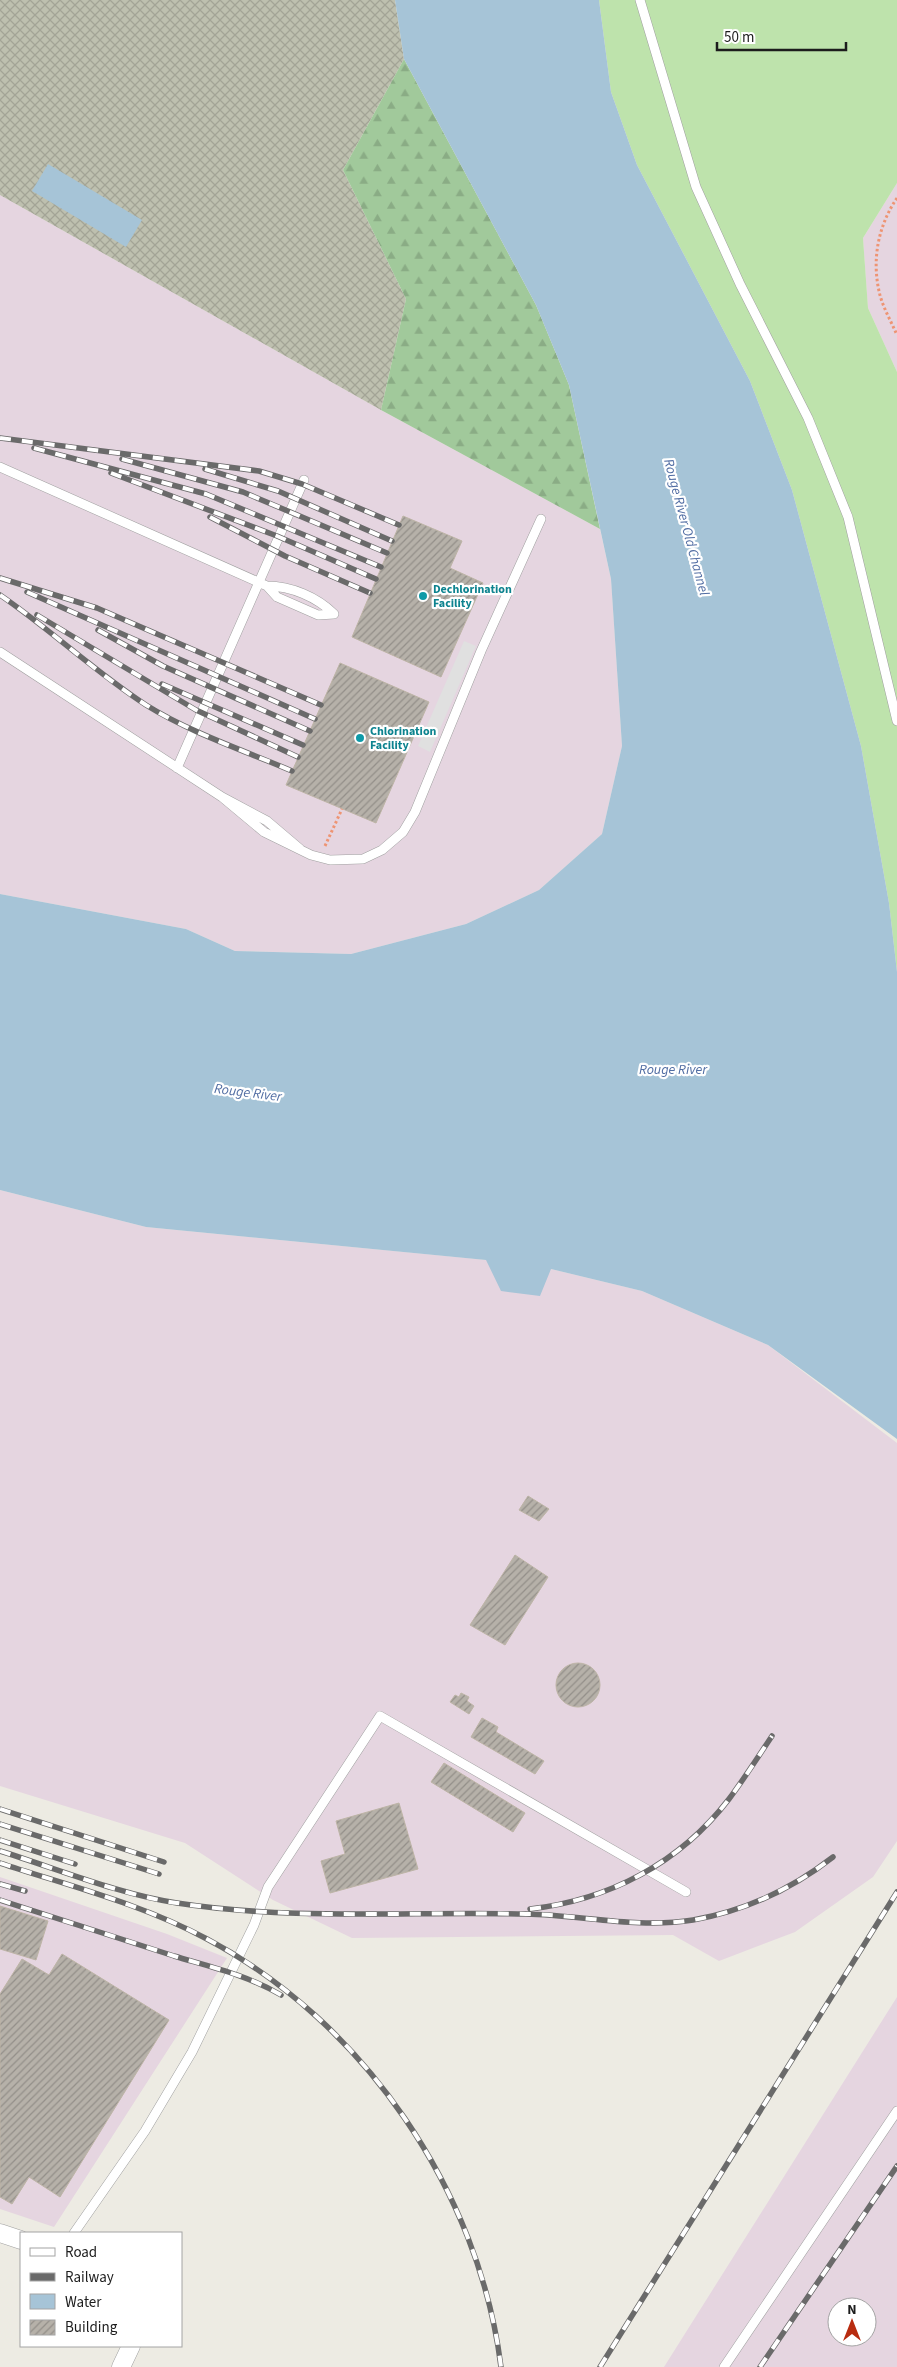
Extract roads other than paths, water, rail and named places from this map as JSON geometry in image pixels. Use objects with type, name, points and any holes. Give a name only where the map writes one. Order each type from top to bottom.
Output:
[{"type":"street","points":[[0,2233],[20,2240]]},
{"type":"street","points":[[121,2367],[131,2347]]},
{"type":"lane","points":[[640,0],[696,187],[740,284],[808,418],[848,517],[897,721]]},
{"type":"lane","points":[[0,467],[263,584],[282,586],[323,603],[334,614],[318,615],[277,597],[263,584]]},
{"type":"lane","points":[[177,768],[263,584],[304,480]]},
{"type":"lane","points":[[0,652],[222,797],[266,821],[300,848],[320,858],[351,861],[373,855],[390,845],[410,822],[481,650],[540,519]]},
{"type":"lane","points":[[75,2232],[145,2131],[192,2052],[216,2006],[239,1952],[254,1925],[268,1887],[380,1716],[686,1892]]},
{"type":"lane","points":[[724,2367],[897,2111]]},
{"type":"water","name":"Rouge River","points":[[395,0],[599,0],[611,92],[637,165],[750,381],[792,490],[861,746],[889,903],[897,972],[897,1439],[768,1345],[642,1291],[551,1269],[540,1296],[501,1291],[486,1260],[146,1227],[0,1190],[0,894],[186,929],[235,951],[351,954],[466,924],[539,890],[602,834],[622,746],[611,579],[569,385],[536,305],[404,59]]},
{"type":"water","points":[[48,164],[142,220],[126,247],[32,191]]},
{"type":"railway","points":[[0,438],[259,471],[302,484],[399,525]]},
{"type":"railway","points":[[34,448],[206,494],[381,567]]},
{"type":"railway","points":[[122,459],[243,492],[387,553]]},
{"type":"railway","points":[[205,469],[278,491],[392,541]]},
{"type":"railway","points":[[111,473],[277,536],[376,579]]},
{"type":"railway","points":[[210,517],[285,556],[370,593]]},
{"type":"railway","points":[[0,578],[97,608],[321,705]]},
{"type":"railway","points":[[27,592],[315,719]]},
{"type":"railway","points":[[0,595],[146,705],[199,733],[292,771]]},
{"type":"railway","points":[[37,615],[196,710],[298,757]]},
{"type":"railway","points":[[98,630],[163,666],[310,731]]},
{"type":"railway","points":[[162,684],[303,745]]},
{"type":"railway","points":[[530,1909],[588,1897],[641,1875],[665,1860],[710,1822],[735,1791],[772,1736]]},
{"type":"railway","points":[[0,1809],[164,1862]]},
{"type":"railway","points":[[0,1824],[159,1874]]},
{"type":"railway","points":[[0,1840],[75,1864]]},
{"type":"railway","points":[[0,1851],[133,1894],[221,1909],[308,1914],[526,1914],[651,1923],[693,1920],[749,1905],[784,1889],[833,1857]]},
{"type":"railway","points":[[0,1863],[105,1896],[157,1916],[207,1939],[264,1974],[316,2016],[363,2064],[405,2118],[440,2176],[468,2238],[488,2301],[501,2367]]},
{"type":"railway","points":[[0,1884],[25,1891]]},
{"type":"railway","points":[[600,2367],[897,1892]]},
{"type":"railway","points":[[0,1900],[229,1972],[281,1995]]},
{"type":"railway","points":[[760,2367],[897,2166]]},
{"type":"place","name":"Dechlorination Facility","points":[[423,596]]},
{"type":"place","name":"Chlorination Facility","points":[[360,738]]},
{"type":"water label","name":"Rouge River Old Channel","points":[[687,527]]}]
